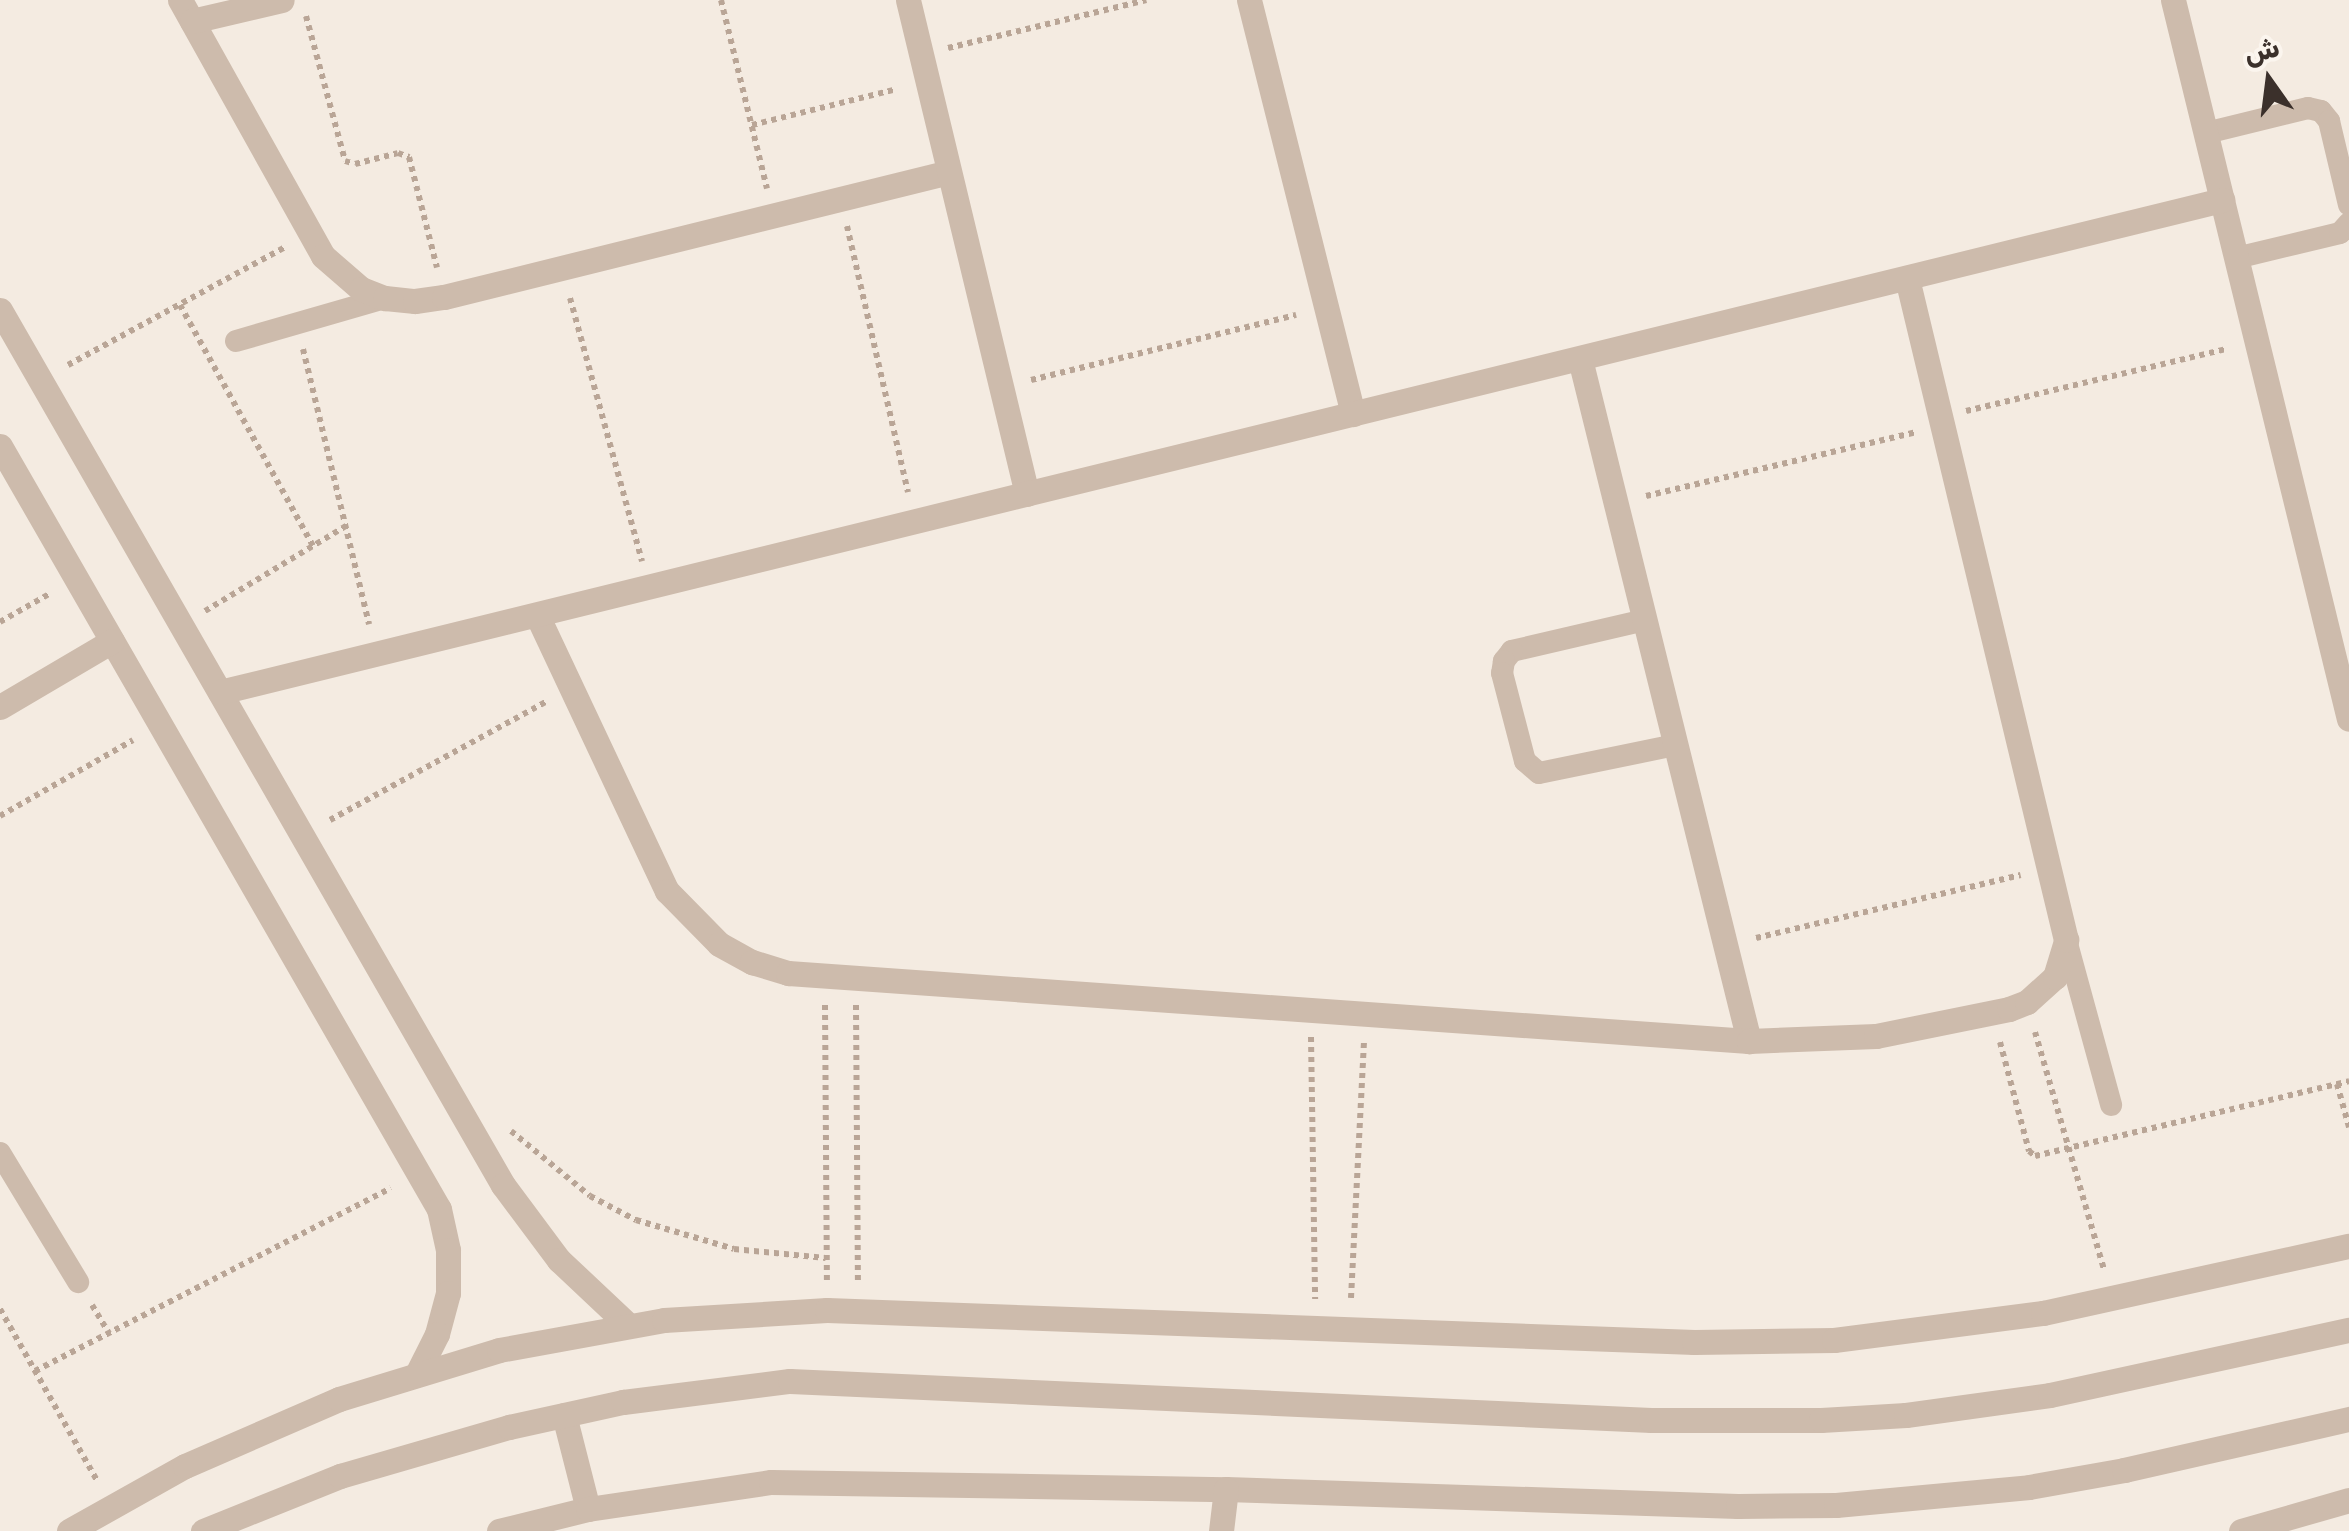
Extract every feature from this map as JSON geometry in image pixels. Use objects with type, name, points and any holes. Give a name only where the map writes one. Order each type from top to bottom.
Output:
[{"type":"street","points":[[282,0],[186,11],[310,234],[340,275],[385,298],[415,301],[444,296],[949,172]]},
{"type":"street","points":[[908,0],[1027,494]]},
{"type":"street","points":[[1250,0],[1353,414]]},
{"type":"street","points":[[2173,0],[2349,719]]},
{"type":"street","points":[[220,692],[2222,200]]},
{"type":"street","points":[[537,615],[666,891],[691,920],[720,944],[752,962],[825,979],[948,981],[1750,1041],[1809,1042],[1876,1036],[2026,1002],[2055,977],[2066,940],[1906,278]]},
{"type":"street","points":[[0,310],[512,1198],[559,1260],[628,1326]]},
{"type":"street","points":[[1580,358],[1750,1041]]},
{"type":"street","points":[[0,446],[438,1208],[448,1250],[448,1278],[438,1334],[418,1372]]},
{"type":"street","points":[[2323,614],[2349,608]]},
{"type":"street","points":[[0,708],[112,641]]},
{"type":"street","points":[[69,1531],[261,1430],[418,1372],[499,1350],[628,1326],[748,1312],[858,1310],[1694,1342],[1816,1340],[1974,1325],[2349,1246]]},
{"type":"street","points":[[203,1531],[340,1476],[564,1415],[623,1402],[790,1381],[1651,1420],[1821,1420],[1922,1413],[2050,1395],[2349,1330]]},
{"type":"street","points":[[564,1415],[588,1509]]},
{"type":"street","points":[[498,1531],[588,1509],[771,1482],[1226,1489],[1738,1506],[1836,1505],[2030,1486],[2124,1470],[2349,1419]]},
{"type":"street","points":[[1221,1531],[1226,1489]]},
{"type":"street","points":[[2240,1531],[2349,1500]]},
{"type":"lane","points":[[2206,133],[2308,108],[2321,111],[2330,120],[2349,206]]},
{"type":"lane","points":[[2236,258],[2340,233],[2349,223]]},
{"type":"lane","points":[[236,340],[385,298]]},
{"type":"lane","points":[[1645,620],[1512,652],[1504,660],[1502,673],[1525,761],[1539,774],[1676,744]]},
{"type":"lane","points":[[2066,940],[2111,1105]]},
{"type":"lane","points":[[0,1153],[78,1282]]},
{"type":"path","points":[[302,0],[345,161],[355,164],[398,153],[410,157],[444,296]]},
{"type":"path","points":[[721,0],[774,215]]},
{"type":"path","points":[[921,55],[1146,0]]},
{"type":"path","points":[[752,125],[928,82]]},
{"type":"path","points":[[840,199],[915,522]]},
{"type":"path","points":[[40,380],[310,234]]},
{"type":"path","points":[[562,268],[649,588]]},
{"type":"path","points":[[180,305],[313,546]]},
{"type":"path","points":[[1001,387],[1326,308]]},
{"type":"path","points":[[297,324],[376,655]]},
{"type":"path","points":[[1616,503],[2257,341]]},
{"type":"path","points":[[181,625],[346,526]]},
{"type":"path","points":[[0,622],[76,578]]},
{"type":"path","points":[[302,835],[569,689]]},
{"type":"path","points":[[0,816],[160,725]]},
{"type":"path","points":[[1726,945],[2048,869]]},
{"type":"path","points":[[856,978],[858,1310]]},
{"type":"path","points":[[825,979],[827,1310]]},
{"type":"path","points":[[2026,1002],[2112,1298]]},
{"type":"path","points":[[1311,1011],[1315,1328]]},
{"type":"path","points":[[1350,1329],[1365,1015]]},
{"type":"path","points":[[2337,1084],[2349,1128]]},
{"type":"path","points":[[498,1117],[549,1166],[590,1196],[636,1220],[734,1249],[826,1258]]},
{"type":"path","points":[[35,1371],[419,1174]]},
{"type":"path","points":[[0,1309],[112,1506]]}]
